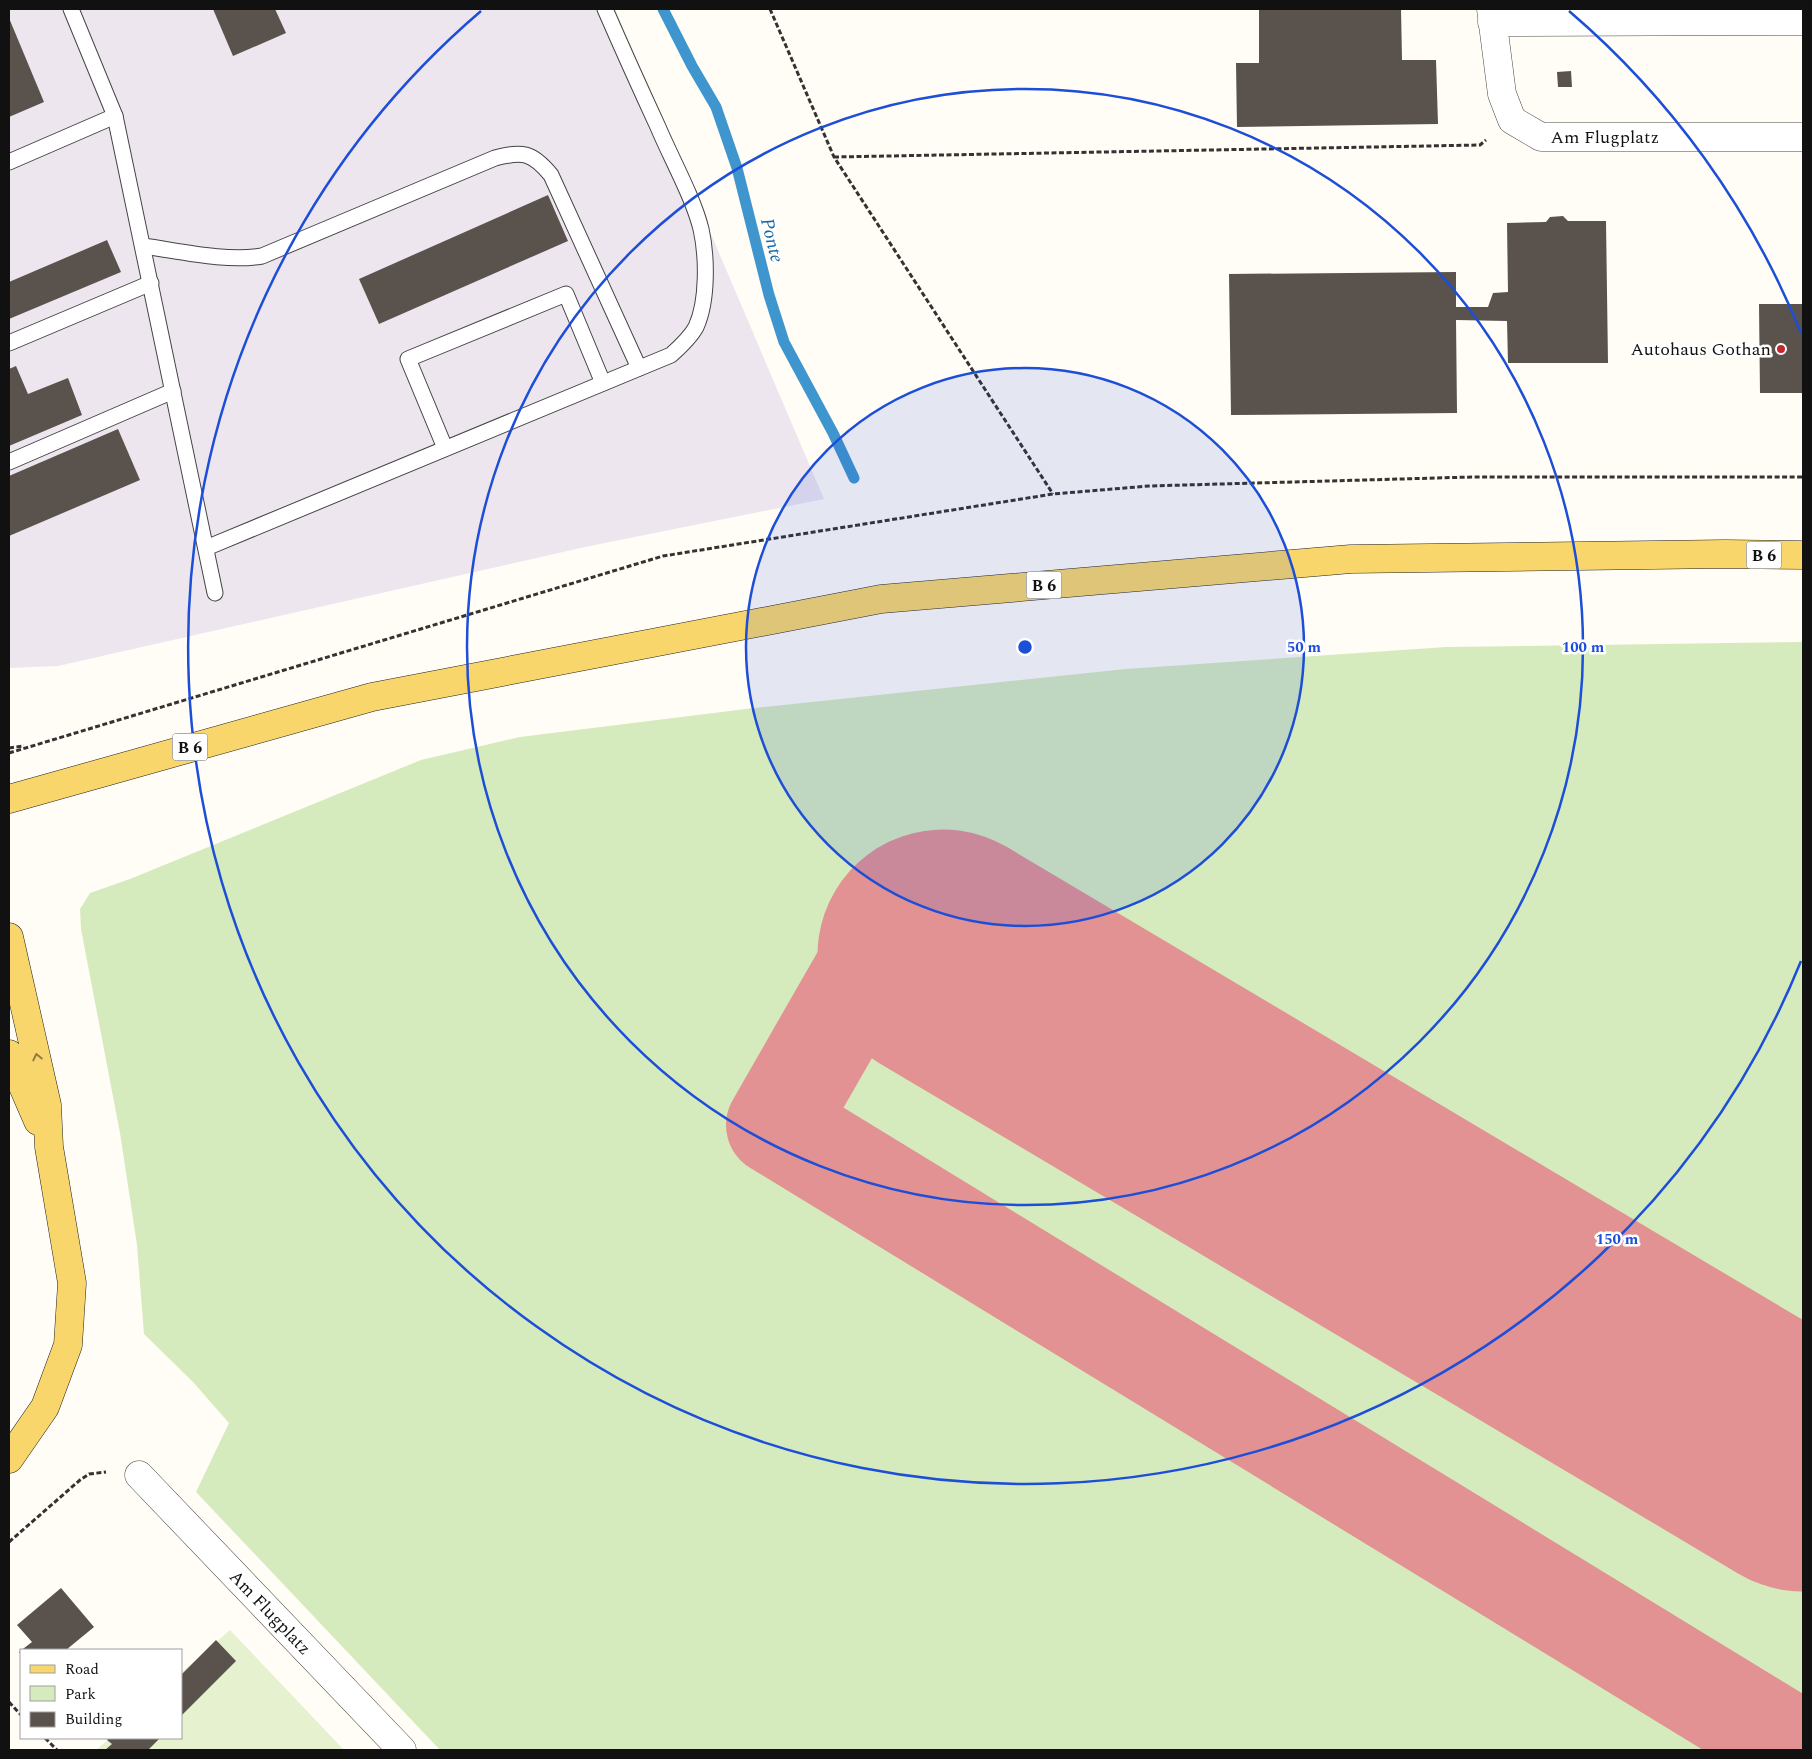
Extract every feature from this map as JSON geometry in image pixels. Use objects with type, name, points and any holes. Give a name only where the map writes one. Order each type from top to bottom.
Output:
[{"type":"main road","name":"B 6","points":[[9,800],[372,696],[881,599],[1351,559],[1725,554],[1803,555]]},
{"type":"main road","points":[[9,937],[47,1104],[49,1148],[72,1283],[68,1345],[45,1407],[9,1459]]},
{"type":"main road","points":[[9,1054],[49,1148]]},
{"type":"street","points":[[1512,120],[1502,94],[1491,15],[1803,21]]},
{"type":"street","name":"Am Flugplatz","points":[[1512,120],[1541,137],[1803,137]]},
{"type":"street","name":"Am Flugplatz","points":[[139,1475],[402,1750]]},
{"type":"lane","points":[[71,9],[115,116],[215,592]]},
{"type":"lane","points":[[206,548],[670,355],[685,343],[696,327],[702,304],[705,251],[700,228],[687,194],[605,9]]},
{"type":"lane","points":[[9,162],[115,116]]},
{"type":"lane","points":[[143,246],[227,258],[246,259],[262,256],[495,158],[512,154],[528,155],[540,162],[551,174],[639,368]]},
{"type":"lane","points":[[9,343],[150,283]]},
{"type":"lane","points":[[445,448],[408,359],[566,294],[603,383]]},
{"type":"lane","points":[[9,462],[173,391]]},
{"type":"path","points":[[770,9],[834,157],[1053,494]]},
{"type":"path","points":[[834,157],[1480,145],[1512,120]]},
{"type":"path","points":[[9,753],[663,556],[1053,494],[1149,486],[1472,477],[1803,477]]},
{"type":"path","points":[[9,748],[32,745]]},
{"type":"path","points":[[9,1542],[89,1474],[107,1472],[139,1475]]},
{"type":"path","points":[[9,1702],[20,1714]]},
{"type":"path","points":[[46,1739],[58,1750]]},
{"type":"shaded area","points":[[9,9],[615,9],[824,499],[585,547],[58,666],[9,668]]},
{"type":"green space","points":[[1803,642],[1803,1750],[440,1750],[196,1492],[229,1423],[193,1382],[144,1334],[137,1245],[120,1133],[81,929],[80,909],[90,893],[130,879],[421,760],[520,737],[754,708],[1126,669],[1446,647]]},
{"type":"green space","points":[[230,1630],[344,1750],[96,1750],[109,1739],[182,1739],[182,1672]]},
{"type":"building","points":[[213,9],[275,9],[286,33],[233,56]]},
{"type":"building","points":[[1259,9],[1401,9],[1402,60],[1436,60],[1438,124],[1237,127],[1236,63],[1259,63]]},
{"type":"building","points":[[9,18],[44,102],[9,117]]},
{"type":"building","points":[[1571,71],[1572,87],[1558,87],[1557,72]]},
{"type":"building","points":[[548,195],[568,241],[379,324],[359,279]]},
{"type":"building","points":[[1563,216],[1568,221],[1606,221],[1608,363],[1508,363],[1507,321],[1456,320],[1457,413],[1231,415],[1229,274],[1456,272],[1456,307],[1488,307],[1493,293],[1508,292],[1507,223],[1546,222],[1550,217]]},
{"type":"building","points":[[107,240],[121,272],[9,319],[9,282]]},
{"type":"building","name":"Autohaus Gothan","points":[[1759,304],[1803,304],[1803,393],[1760,393]]},
{"type":"building","points":[[16,366],[28,394],[68,378],[82,415],[9,446],[9,369]]},
{"type":"building","points":[[118,429],[140,480],[9,536],[9,476]]},
{"type":"building","points":[[61,1588],[94,1627],[67,1649],[23,1649],[32,1642],[17,1625]]},
{"type":"building","points":[[216,1640],[236,1661],[182,1715],[182,1674]]},
{"type":"building","points":[[159,1739],[148,1750],[105,1750],[112,1744],[107,1740]]},
{"type":"waterway","name":"Ponte","points":[[663,9],[692,66],[716,107],[737,168],[769,295],[784,342],[833,433],[854,478]]},
{"type":"taxiway","points":[[943,955],[866,968],[776,1125],[1799,1750]]},
{"type":"runway","points":[[943,955],[1803,1466]]},
{"type":"place","name":"Autohaus Gothan","points":[[1781,349]]}]
